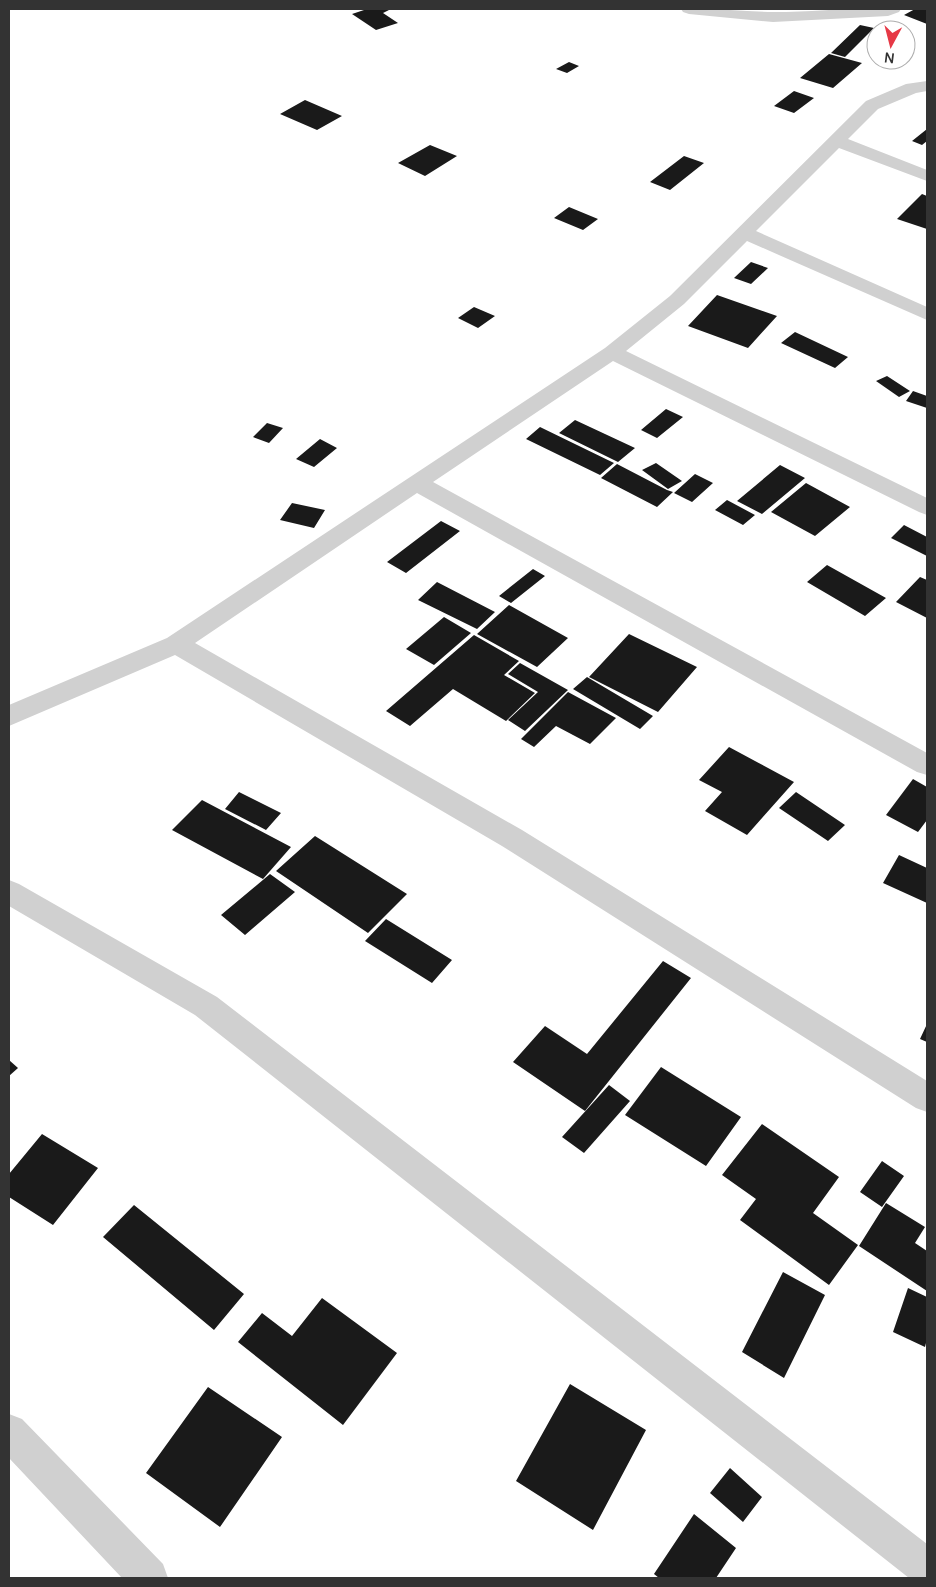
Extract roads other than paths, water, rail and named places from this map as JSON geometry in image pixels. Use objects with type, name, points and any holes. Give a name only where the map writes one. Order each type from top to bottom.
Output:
[{"type":"street","points":[[690,9],[773,17],[888,11],[893,9]]},
{"type":"street","points":[[9,716],[176,644],[612,352],[677,300],[872,105],[912,88],[927,86]]},
{"type":"street","points":[[836,140],[927,176]]},
{"type":"street","points":[[744,233],[927,314]]},
{"type":"street","points":[[612,352],[927,507]]},
{"type":"street","points":[[417,483],[927,765]]},
{"type":"street","points":[[176,644],[512,838],[927,1098]]},
{"type":"street","points":[[9,892],[206,1006],[927,1568]]},
{"type":"street","points":[[9,1432],[148,1578]]}]
